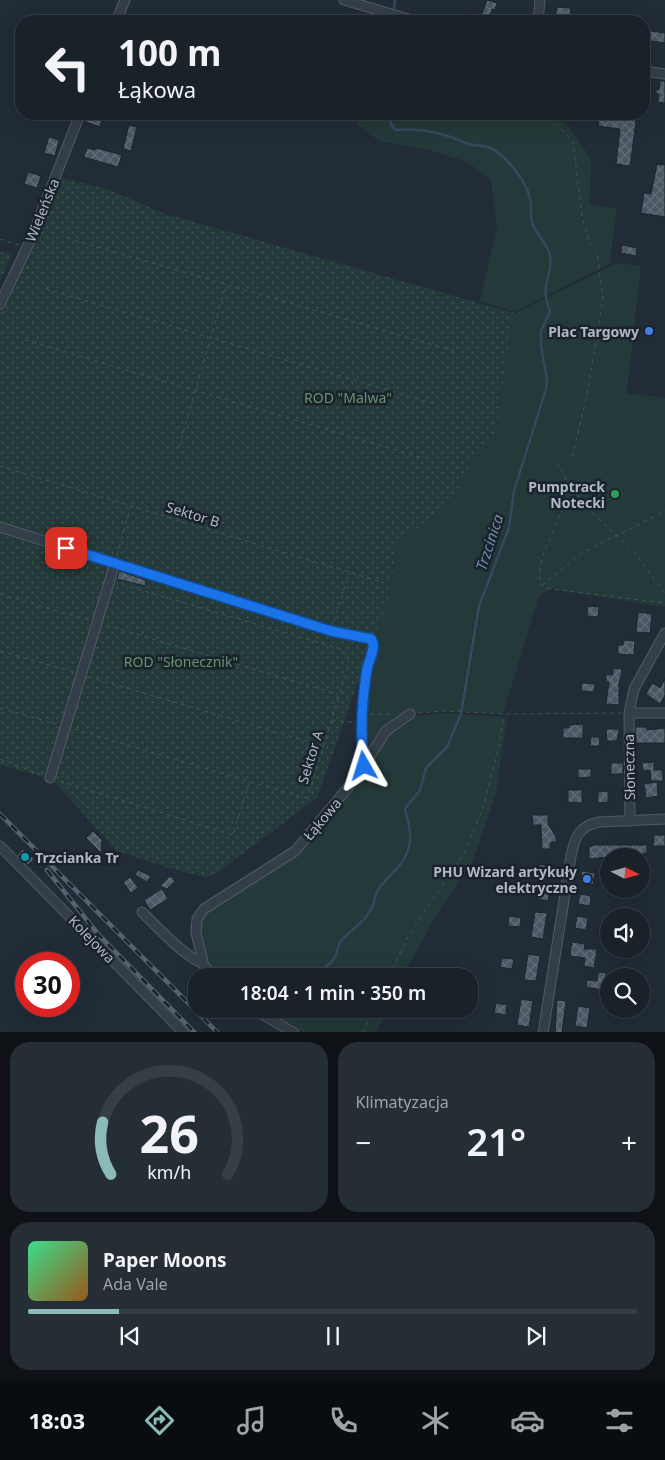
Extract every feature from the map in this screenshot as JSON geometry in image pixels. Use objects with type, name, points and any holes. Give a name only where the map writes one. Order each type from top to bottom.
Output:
[{"type":"street","points":[[119,15],[125,0]]},
{"type":"street","points":[[344,0],[392,15]]},
{"type":"street","points":[[539,15],[540,0]]},
{"type":"street","points":[[650,72],[665,74]]},
{"type":"street","name":"Wieleńska","points":[[0,304],[27,247],[78,120]]},
{"type":"street","points":[[0,527],[331,631],[371,639],[373,646],[366,680],[361,744],[364,766]]},
{"type":"street","points":[[50,778],[115,563]]},
{"type":"street","name":"Słoneczna","points":[[630,820],[629,713],[634,689],[665,633]]},
{"type":"street","points":[[629,713],[665,713]]},
{"type":"street","name":"Łąkowa","points":[[207,968],[203,963],[195,925],[197,918],[204,909],[295,851],[364,766],[386,731],[410,714]]},
{"type":"street","points":[[543,1032],[574,840],[579,831],[589,824],[665,819]]},
{"type":"street","name":"Kolejowa","points":[[0,846],[184,1032]]},
{"type":"street","points":[[142,912],[169,937],[203,963]]},
{"type":"street","points":[[269,1018],[294,1032]]},
{"type":"path","points":[[552,120],[573,142],[582,216],[590,244],[597,252],[603,299],[587,395],[572,457]]},
{"type":"path","points":[[0,238],[27,247]]},
{"type":"path","points":[[67,238],[454,351]]},
{"type":"path","points":[[180,447],[226,284]]},
{"type":"path","points":[[46,289],[438,405]]},
{"type":"path","points":[[25,340],[423,458]]},
{"type":"path","points":[[556,463],[563,470],[567,480],[584,505],[617,534],[636,554],[665,594]]},
{"type":"path","name":"Sektor B","points":[[0,466],[381,582]]},
{"type":"path","points":[[567,480],[557,524],[539,567],[539,579],[542,586],[551,589],[665,603]]},
{"type":"path","points":[[115,563],[132,506]]},
{"type":"path","points":[[542,586],[582,554],[617,534],[665,511]]},
{"type":"path","points":[[336,614],[349,572]]},
{"type":"path","name":"Sektor A","points":[[0,708],[304,798],[309,794],[349,663],[345,652],[198,605],[110,581]]},
{"type":"path","points":[[0,594],[338,694]]},
{"type":"path","points":[[0,650],[324,746]]},
{"type":"path","points":[[331,720],[456,712],[504,714],[629,713]]},
{"type":"path","points":[[393,968],[410,934],[463,855],[483,808],[499,746],[504,714]]},
{"type":"path","points":[[0,760],[50,778],[233,835],[249,781]]},
{"type":"path","points":[[363,1032],[370,1018]]},
{"type":"green space","points":[[356,120],[560,120],[571,129],[591,159],[590,205],[617,208],[610,264],[515,312],[480,301],[497,227],[491,180],[467,162],[427,149],[379,141],[358,125]]},
{"type":"green space","points":[[58,177],[107,189],[166,214],[514,313],[494,440],[472,460],[453,501],[398,543],[388,599],[317,798],[217,873],[206,877],[165,867],[117,851],[53,780],[0,765],[0,308]]},
{"type":"green space","points":[[0,251],[12,255],[0,282]]},
{"type":"green space","points":[[617,263],[641,266],[627,393],[665,398],[665,607],[551,589],[539,596],[503,714],[444,711],[410,714],[386,731],[364,766],[361,744],[372,641],[388,599],[398,543],[453,501],[472,460],[494,440],[514,314]]},
{"type":"green space","points":[[444,713],[507,717],[496,794],[472,863],[438,913],[407,968],[212,968],[204,952],[200,937],[200,922],[208,908],[300,849],[390,732],[411,716]]},
{"type":"green space","points":[[275,1018],[383,1018],[376,1032],[303,1032]]},
{"type":"building","points":[[487,0],[497,3],[495,10],[492,9],[490,15],[482,15]]},
{"type":"building","points":[[557,7],[570,8],[571,15],[556,15]]},
{"type":"building","points":[[650,31],[665,33],[665,43],[650,41]]},
{"type":"building","points":[[660,81],[665,81],[665,103],[658,102],[659,95],[654,90],[659,90]]},
{"type":"building","points":[[87,120],[102,120],[100,127],[86,122]]},
{"type":"building","points":[[599,120],[636,120],[630,166],[616,164],[620,129],[598,126]]},
{"type":"building","points":[[129,125],[137,127],[131,151],[123,149]]},
{"type":"building","points":[[49,137],[59,140],[55,156],[44,153]]},
{"type":"building","points":[[87,148],[95,150],[96,148],[122,155],[118,167],[84,157]]},
{"type":"building","points":[[657,164],[665,165],[665,217],[641,213],[644,193],[651,194]]},
{"type":"building","points":[[28,172],[41,176],[37,188],[24,184]]},
{"type":"building","points":[[622,245],[637,248],[636,256],[621,253]]},
{"type":"building","points":[[119,571],[146,580],[145,586],[117,579]]},
{"type":"building","points":[[588,606],[599,607],[598,617],[587,616]]},
{"type":"building","points":[[638,612],[652,614],[650,633],[636,632]]},
{"type":"building","points":[[624,640],[635,641],[634,655],[618,654],[618,645],[623,645]]},
{"type":"building","points":[[613,668],[621,669],[622,672],[619,683],[619,705],[606,704],[609,682],[606,681],[606,674],[613,675]]},
{"type":"building","points":[[665,679],[665,695],[660,704],[646,694],[652,683],[660,688]]},
{"type":"building","points":[[582,683],[595,684],[594,692],[581,691]]},
{"type":"building","points":[[583,724],[583,738],[563,738],[563,728],[569,728],[569,725]]},
{"type":"building","points":[[635,727],[647,727],[647,730],[665,728],[665,743],[636,743]]},
{"type":"building","points":[[606,729],[619,729],[617,741],[607,741]]},
{"type":"building","points":[[591,737],[599,737],[600,746],[590,746]]},
{"type":"building","points":[[654,762],[654,770],[662,770],[663,781],[651,781],[650,770],[643,771],[642,763]]},
{"type":"building","points":[[611,763],[623,763],[623,774],[611,774]]},
{"type":"building","points":[[578,769],[591,769],[591,777],[578,778]]},
{"type":"building","points":[[657,782],[658,796],[646,798],[644,784]]},
{"type":"building","points":[[568,790],[582,790],[582,803],[568,802]]},
{"type":"building","points":[[608,791],[608,802],[598,803],[598,792]]},
{"type":"building","points":[[532,815],[548,815],[548,824],[557,842],[551,842],[550,849],[542,849],[541,825],[533,825]]},
{"type":"building","points":[[93,831],[102,840],[101,853],[86,838]]},
{"type":"building","points":[[654,835],[665,835],[665,846],[653,846]]},
{"type":"building","points":[[595,845],[647,845],[647,848],[600,848],[600,858],[589,859],[589,847]]},
{"type":"building","name":"Trzcianka Tr","points":[[23,849],[34,859],[28,865],[17,855]]},
{"type":"building","points":[[539,864],[548,866],[547,877],[537,875]]},
{"type":"building","points":[[138,870],[151,876],[147,882],[135,875]]},
{"type":"building","name":"PHU Wizard artykuły elektryczne","points":[[582,871],[595,873],[593,885],[580,882]]},
{"type":"building","points":[[170,876],[175,881],[167,889],[160,886]]},
{"type":"building","points":[[130,877],[138,888],[131,893],[123,882]]},
{"type":"building","points":[[538,888],[550,890],[548,901],[537,899]]},
{"type":"building","points":[[162,889],[168,899],[150,910],[144,900]]},
{"type":"building","points":[[580,894],[591,896],[590,906],[578,904]]},
{"type":"building","points":[[535,912],[547,913],[543,939],[531,937]]},
{"type":"building","points":[[509,916],[521,918],[520,927],[508,926]]},
{"type":"building","points":[[577,916],[588,918],[586,930],[575,928]]},
{"type":"building","points":[[572,942],[585,944],[584,949],[597,949],[594,968],[584,966],[585,958],[570,956]]},
{"type":"building","points":[[528,954],[540,956],[536,981],[524,980]]},
{"type":"building","points":[[502,958],[514,959],[512,969],[500,967]]},
{"type":"building","points":[[598,972],[600,972],[600,989],[586,987],[587,980],[597,981]]},
{"type":"building","points":[[521,999],[533,1001],[529,1027],[517,1025]]},
{"type":"building","points":[[557,1000],[566,1001],[562,1032],[555,1032]]},
{"type":"building","points":[[496,1003],[507,1005],[506,1015],[494,1013]]},
{"type":"building","points":[[578,1006],[590,1008],[587,1028],[575,1026]]},
{"type":"waterway","name":"Trzcinica","points":[[394,15],[395,0]]},
{"type":"waterway","name":"Trzcinica","points":[[324,968],[336,955],[340,943],[367,916],[378,890],[406,856],[410,835],[405,809],[420,790],[426,768],[447,747],[461,714],[479,606],[509,528],[514,491],[546,389],[547,380],[541,346],[541,331],[550,311],[546,287],[551,263],[546,246],[531,219],[530,199],[525,185],[514,169],[495,150],[431,132],[395,130],[390,120]]},
{"type":"railway","points":[[0,814],[217,1032]]},
{"type":"railway","points":[[47,870],[98,934],[194,1032]]},
{"type":"place","name":"Plac Targowy","points":[[649,331]]},
{"type":"place","name":"Pumptrack Notecki","points":[[615,494]]},
{"type":"place","name":"Trzcianka Tr","points":[[25,857]]},
{"type":"place","name":"PHU Wizard artykuły elektryczne","points":[[587,879]]},
{"type":"route","points":[[66,548],[331,631],[371,639],[373,646],[364,694],[361,744],[364,766]]},
{"type":"park label","name":"ROD \"Malwa\"","points":[[348,397]]},
{"type":"park label","name":"ROD \"Słonecznik\"","points":[[181,661]]}]
